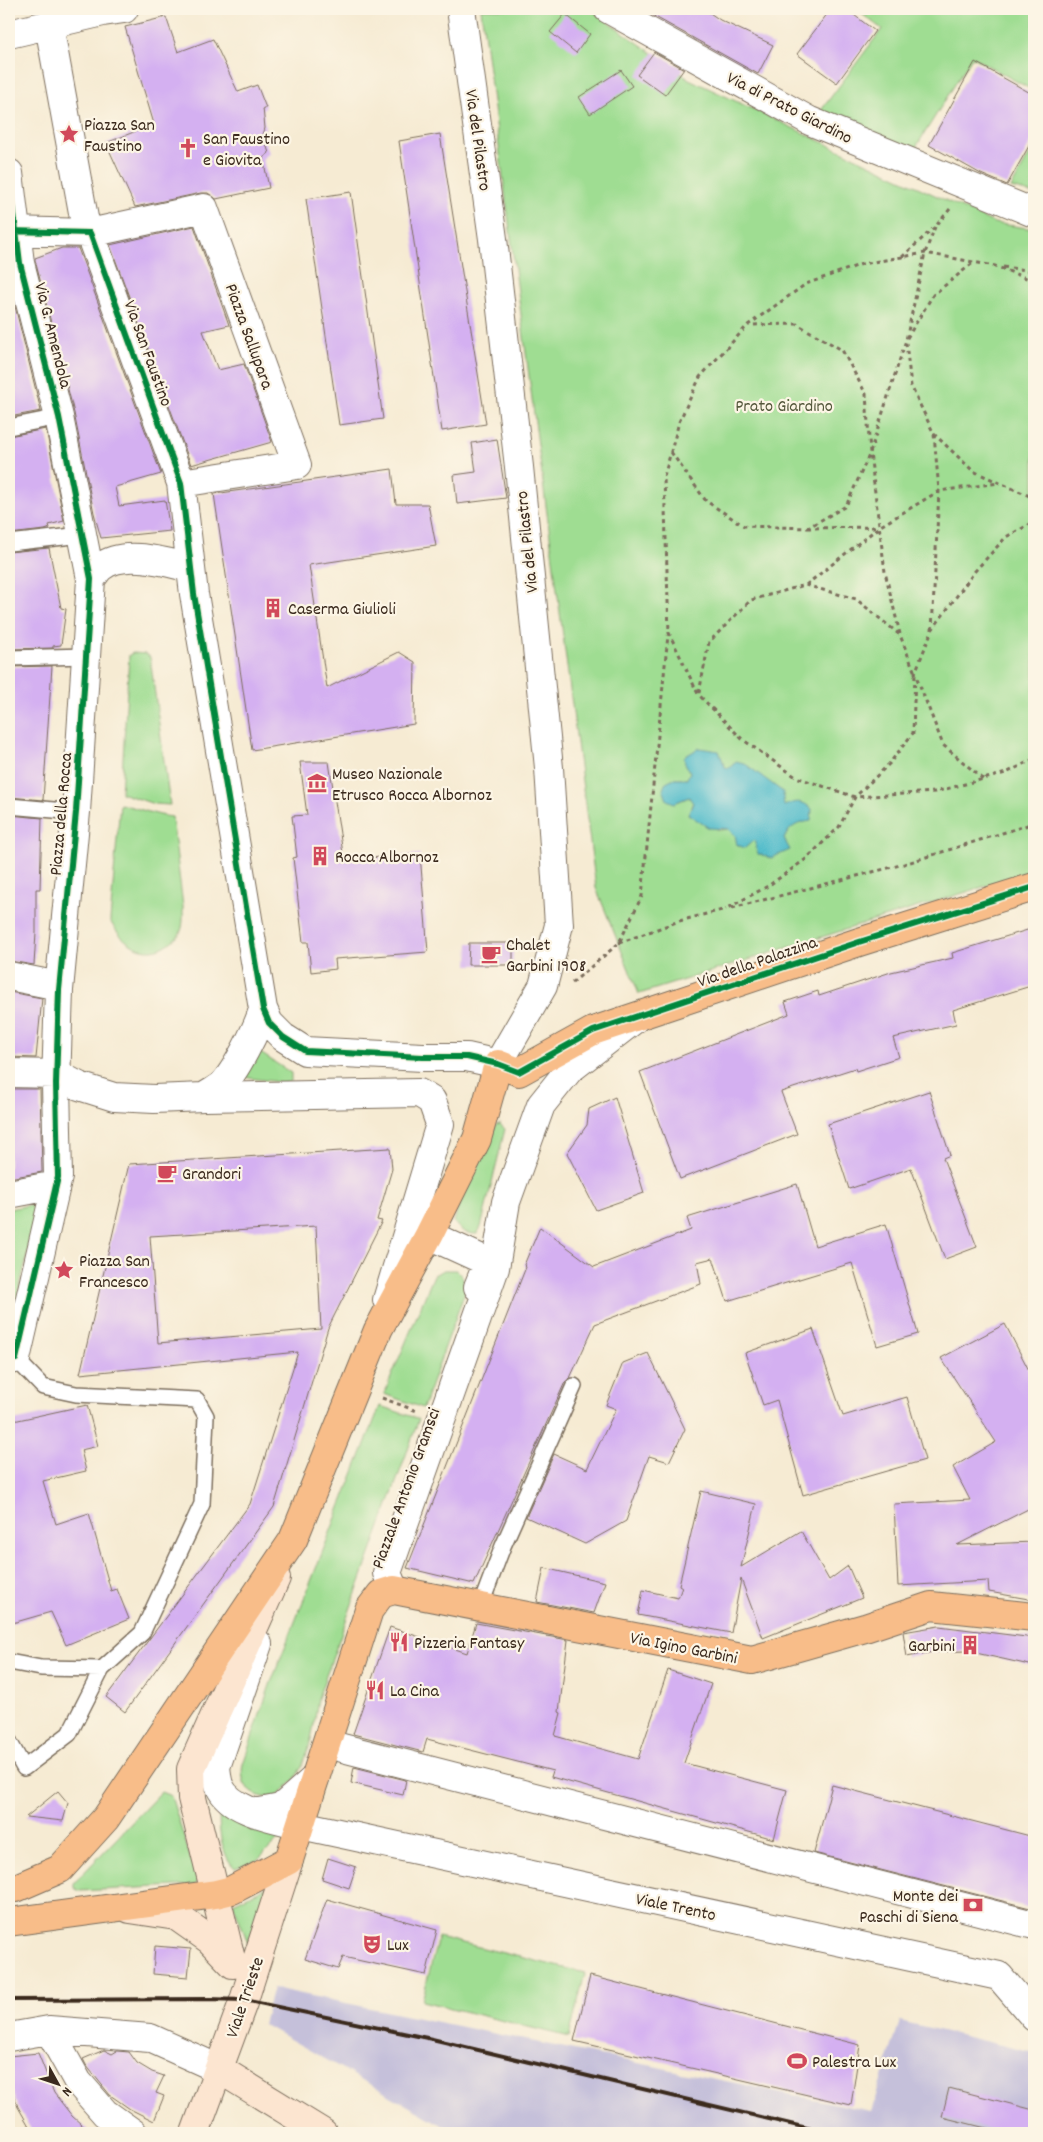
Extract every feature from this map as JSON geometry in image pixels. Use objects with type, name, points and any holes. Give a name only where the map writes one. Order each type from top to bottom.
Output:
[{"type":"main road","name":"Via della Palazzina","points":[[498,1064],[519,1072],[594,1031],[859,942],[1034,887]]},
{"type":"main road","points":[[232,1963],[192,1798],[191,1769],[293,1540],[378,1330],[429,1235],[477,1138],[498,1064]]},
{"type":"main road","points":[[12,1888],[60,1869],[106,1818],[293,1540]]},
{"type":"main road","points":[[369,1610],[381,1594],[394,1590]]},
{"type":"main road","name":"Via Igino Garbini","points":[[394,1590],[752,1660],[865,1628],[931,1606],[1034,1617]]},
{"type":"main road","name":"Piazzale Antonio Gramsci","points":[[289,1860],[369,1610]]},
{"type":"main road","points":[[9,1922],[216,1894],[232,1890],[289,1860]]},
{"type":"main road","name":"Viale Trieste","points":[[195,2133],[245,1996],[289,1860]]},
{"type":"main road","points":[[119,1907],[176,1916],[210,1940],[232,1963],[240,1976],[245,1996]]},
{"type":"main road","points":[[219,2069],[323,2133]]},
{"type":"street","name":"Via del Pilastro","points":[[461,9],[492,239],[519,467],[549,768],[559,925],[543,986],[498,1064]]},
{"type":"street","name":"Via di Prato Giardino","points":[[608,9],[810,121],[1034,213]]},
{"type":"street","points":[[9,34],[110,10]]},
{"type":"street","name":"Via San Faustino","points":[[49,25],[84,218],[181,483]]},
{"type":"street","points":[[9,173],[11,232],[90,233]]},
{"type":"street","name":"Piazza Sallupara","points":[[90,233],[204,208],[296,465],[181,483]]},
{"type":"street","name":"Via G. Amendola","points":[[11,232],[59,417],[63,447]]},
{"type":"street","name":"Piazza della Rocca","points":[[56,1185],[58,1177],[56,1074],[59,986],[76,812],[91,579],[63,447]]},
{"type":"street","points":[[181,483],[190,568],[263,1009],[270,1023],[283,1037],[304,1050],[467,1058],[498,1064]]},
{"type":"street","points":[[91,579],[101,566],[126,557],[153,559],[190,568]]},
{"type":"street","points":[[9,976],[59,986]]},
{"type":"street","points":[[204,1097],[220,1087],[230,1076],[259,1024],[263,1009]]},
{"type":"street","name":"Via della Palazzina","points":[[495,1268],[506,1202],[541,1104],[568,1070],[636,1018]]},
{"type":"street","points":[[9,1073],[56,1074],[79,1086],[114,1097],[154,1100],[204,1097],[419,1093],[432,1101],[440,1124],[378,1330]]},
{"type":"street","points":[[9,1194],[56,1185],[12,1360]]},
{"type":"street","name":"Piazzale Antonio Gramsci","points":[[369,1610],[374,1567],[488,1262],[429,1235]]},
{"type":"street","name":"Piazzale Antonio Gramsci","points":[[394,1590],[387,1573],[495,1268]]},
{"type":"street","points":[[293,1540],[216,1767],[220,1787],[232,1802],[255,1813],[300,1825]]},
{"type":"street","points":[[327,1744],[1034,1925]]},
{"type":"street","name":"Piazzale Antonio Gramsci","points":[[255,1813],[281,1808],[315,1778]]},
{"type":"street","name":"Viale Trento","points":[[300,1825],[999,1976],[1034,2017]]},
{"type":"street","points":[[9,2037],[49,2030],[150,2038],[219,2069]]},
{"type":"street","points":[[49,2030],[78,2082],[104,2113],[133,2133]]},
{"type":"lane","points":[[9,427],[59,417]]},
{"type":"lane","points":[[9,543],[82,535]]},
{"type":"lane","points":[[9,658],[87,656]]},
{"type":"lane","points":[[9,806],[76,812]]},
{"type":"lane","points":[[9,1741],[24,1768],[70,1734],[102,1669],[142,1634],[202,1504],[206,1416],[197,1400],[76,1394],[43,1387],[12,1360]]},
{"type":"lane","points":[[480,1606],[503,1546],[574,1386]]},
{"type":"lane","points":[[9,1662],[41,1668],[102,1669]]},
{"type":"path","points":[[902,257],[935,227],[967,186]]},
{"type":"path","points":[[807,528],[846,506],[870,454],[906,340],[925,253],[935,227]]},
{"type":"path","points":[[619,943],[642,896],[668,633],[664,477],[678,422],[700,377],[748,325],[806,284],[862,264],[925,253],[1034,271]]},
{"type":"path","points":[[932,630],[939,492],[934,434],[911,386],[906,340],[933,295],[974,262]]},
{"type":"path","points":[[995,266],[1034,281]]},
{"type":"path","points":[[748,325],[797,324],[842,350],[866,394],[870,454],[885,572],[900,635],[943,745],[983,779]]},
{"type":"path","points":[[934,434],[973,471],[1034,498]]},
{"type":"path","points":[[671,452],[706,501],[744,526],[807,528],[879,527]]},
{"type":"path","points":[[698,694],[710,642],[752,600],[805,585],[879,527],[939,492],[999,483]]},
{"type":"path","points":[[726,909],[768,886],[806,859],[839,827],[855,797],[888,764],[913,733],[915,673],[932,630],[975,571],[1006,537],[1034,522]]},
{"type":"path","points":[[805,585],[856,599],[900,635]]},
{"type":"path","points":[[668,633],[698,694],[742,739],[796,776],[855,797],[935,792],[1006,773],[1034,759]]},
{"type":"path","points":[[568,986],[619,943],[679,921],[904,864],[1034,823]]},
{"type":"shaded area","points":[[273,1988],[871,2111],[900,2021],[1034,2053],[1034,2133],[456,2133],[263,2024]]},
{"type":"green space","name":"Prato Giardino","points":[[481,9],[590,9],[689,79],[994,223],[1034,229],[1034,871],[639,994],[596,888]],"holes":[[[685,763],[730,768],[784,806],[799,822],[789,829],[784,839],[789,850],[754,839],[749,843],[728,829],[719,830],[688,814],[693,802],[689,797],[674,803],[672,779],[687,779],[690,772]]]},
{"type":"green space","points":[[855,9],[1034,9],[1034,91],[972,57],[911,155],[816,117],[882,29]]},
{"type":"green space","points":[[1034,146],[1034,194],[1011,188]]},
{"type":"green space","points":[[133,653],[146,654],[150,657],[170,805],[154,804],[121,793],[129,655]]},
{"type":"green space","points":[[120,804],[172,817],[183,906],[183,923],[178,936],[160,948],[151,950],[134,946],[120,935],[110,920]]},
{"type":"green space","points":[[259,1052],[291,1073],[291,1081],[286,1083],[244,1076]]},
{"type":"green space","points":[[500,1124],[505,1129],[481,1227],[477,1234],[466,1233],[454,1222],[462,1193],[496,1125]]},
{"type":"green space","points":[[40,1203],[9,1330],[9,1209]]},
{"type":"green space","points":[[444,1270],[456,1270],[463,1278],[466,1289],[423,1408],[384,1394],[434,1275]]},
{"type":"green space","points":[[380,1406],[419,1419],[318,1698],[306,1757],[295,1778],[278,1796],[263,1797],[256,1795],[250,1791],[243,1780],[243,1764],[270,1685]]},
{"type":"green space","points":[[161,1792],[171,1796],[198,1882],[195,1885],[80,1891],[74,1888],[74,1883]]},
{"type":"green space","points":[[220,1812],[225,1812],[251,1827],[276,1836],[279,1839],[258,1860],[235,1868],[224,1850],[219,1826]]},
{"type":"green space","points":[[269,1886],[248,1943],[233,1903]]},
{"type":"green space","points":[[438,1937],[585,1973],[569,2037],[422,2001]]},
{"type":"water","points":[[699,748],[719,751],[725,767],[730,768],[736,761],[744,763],[783,792],[784,806],[799,802],[812,809],[811,821],[794,826],[786,835],[784,839],[790,850],[771,858],[758,854],[754,840],[745,848],[737,845],[735,835],[728,829],[709,828],[688,814],[693,803],[689,797],[674,803],[667,800],[663,789],[666,782],[672,779],[687,779],[690,772],[684,757]]},
{"type":"building","points":[[641,9],[704,9],[720,20],[773,45],[758,74]]},
{"type":"building","points":[[831,9],[846,9],[875,31],[837,83],[797,54]]},
{"type":"building","points":[[565,14],[590,34],[576,53],[550,32]]},
{"type":"building","name":"San Faustino e Giovita","points":[[166,17],[178,52],[213,39],[238,92],[257,85],[266,108],[263,108],[265,128],[263,135],[269,153],[263,158],[269,188],[216,199],[208,193],[201,193],[135,207],[106,143],[154,124],[125,27]]},
{"type":"building","points":[[654,52],[684,69],[665,95],[637,75]]},
{"type":"building","points":[[975,62],[1034,95],[1034,137],[1007,185],[981,174],[929,145]]},
{"type":"building","points":[[621,70],[632,86],[590,114],[579,97]]},
{"type":"building","points":[[440,134],[486,424],[442,431],[399,141]]},
{"type":"building","points":[[351,192],[383,419],[339,425],[306,199]]},
{"type":"building","points":[[194,226],[229,325],[203,331],[218,370],[244,364],[272,442],[191,465],[110,245]]},
{"type":"building","points":[[62,248],[78,248],[161,474],[115,487],[119,506],[165,500],[170,531],[101,538],[94,513],[74,413],[35,260],[35,258]]},
{"type":"building","points":[[9,282],[41,411],[9,417]]},
{"type":"building","points":[[46,429],[64,521],[49,525],[50,528],[45,530],[9,534],[9,436]]},
{"type":"building","points":[[497,439],[506,498],[457,504],[454,475],[476,472],[472,443]]},
{"type":"building","name":"Caserma Giulioli","points":[[392,469],[396,504],[428,504],[436,546],[309,565],[327,688],[399,652],[415,662],[414,724],[252,750],[214,494]]},
{"type":"building","points":[[49,548],[61,608],[66,609],[61,645],[53,646],[53,648],[9,649],[9,552]]},
{"type":"building","points":[[52,666],[43,800],[9,797],[9,667]]},
{"type":"building","name":"Rocca Albornoz","points":[[300,762],[329,762],[344,860],[420,854],[428,952],[335,959],[336,969],[311,972],[308,942],[303,942],[293,858],[297,857],[292,816],[307,815]]},
{"type":"building","points":[[9,815],[42,818],[40,889],[36,889],[34,965],[9,961]]},
{"type":"building","points":[[1034,928],[1034,985],[953,1010],[956,1024],[893,1038],[899,1057],[856,1071],[855,1068],[781,1092],[797,1134],[680,1179],[640,1072],[789,1014],[785,1002],[818,991],[819,996],[891,972],[953,958],[952,953]]},
{"type":"building","name":"Chalet Garbini 1908","points":[[469,943],[513,943],[513,965],[468,965]]},
{"type":"building","points":[[9,992],[42,998],[36,1058],[9,1057]]},
{"type":"building","points":[[9,1089],[40,1089],[42,1172],[9,1178]]},
{"type":"building","points":[[929,1091],[950,1155],[943,1158],[977,1247],[945,1259],[911,1168],[849,1189],[828,1124]]},
{"type":"building","points":[[615,1097],[644,1193],[596,1210],[567,1153],[587,1125],[589,1109]]},
{"type":"building","points":[[390,1148],[392,1169],[377,1220],[382,1221],[328,1328],[274,1507],[125,1712],[106,1697],[250,1504],[298,1352],[80,1374],[129,1164]],"holes":[[[316,1226],[321,1329],[158,1343],[150,1236]]]},
{"type":"building","points":[[797,1184],[815,1246],[886,1224],[918,1334],[877,1346],[852,1263],[727,1301],[713,1258],[697,1262],[701,1284],[595,1324],[570,1378],[565,1382],[474,1584],[407,1568],[540,1227],[594,1267],[691,1230],[687,1218]]},
{"type":"building","points":[[1005,1324],[1034,1380],[1034,1506],[957,1545],[1034,1542],[1034,1600],[989,1592],[988,1581],[898,1586],[894,1504],[970,1500],[953,1467],[996,1442],[941,1358]]},
{"type":"building","points":[[813,1329],[843,1416],[907,1397],[925,1460],[803,1495],[777,1400],[763,1405],[745,1353]]},
{"type":"building","points":[[648,1353],[685,1429],[669,1462],[649,1456],[626,1521],[585,1544],[526,1517],[554,1454],[587,1469],[616,1409],[606,1405],[623,1363]]},
{"type":"building","points":[[87,1405],[98,1446],[81,1450],[86,1471],[43,1481],[56,1524],[89,1513],[111,1591],[117,1589],[129,1619],[66,1645],[51,1612],[9,1624],[9,1422]]},
{"type":"building","points":[[701,1491],[756,1504],[741,1567],[801,1531],[829,1580],[848,1566],[862,1598],[763,1638],[741,1579],[731,1633],[638,1615],[643,1590],[678,1598],[682,1587],[679,1585]]},
{"type":"building","points":[[544,1568],[605,1582],[594,1613],[537,1602]]},
{"type":"building","points":[[476,1623],[568,1640],[559,1712],[561,1713],[555,1736],[638,1759],[668,1670],[711,1684],[684,1763],[787,1790],[774,1839],[551,1777],[553,1771],[427,1739],[423,1752],[353,1734],[390,1627],[467,1653]]},
{"type":"building","name":"Garbini","points":[[939,1626],[1034,1638],[1034,1666],[967,1651],[933,1652],[907,1657],[903,1632]]},
{"type":"building","points":[[354,1767],[406,1780],[403,1795],[351,1783]]},
{"type":"building","points":[[832,1785],[1034,1837],[1034,1909],[814,1853]]},
{"type":"building","points":[[58,1791],[68,1803],[63,1821],[26,1817]]},
{"type":"building","points":[[328,1858],[356,1867],[349,1888],[322,1879]]},
{"type":"building","name":"Lux","points":[[327,1899],[437,1930],[426,1975],[343,1957],[338,1969],[305,1959]]},
{"type":"building","points":[[155,1946],[191,1949],[188,1977],[153,1974]]},
{"type":"building","points":[[590,1976],[860,2045],[851,2105],[574,2041]]},
{"type":"building","points":[[104,2050],[112,2054],[117,2051],[129,2052],[137,2063],[152,2072],[164,2076],[156,2093],[164,2096],[154,2121],[130,2109],[110,2095],[86,2065],[83,2059]]},
{"type":"building","points":[[38,2053],[54,2093],[72,2116],[91,2133],[33,2133],[18,2107],[9,2082],[9,2056]]},
{"type":"building","points":[[949,2088],[1034,2110],[1034,2133],[1006,2133],[942,2117]]},
{"type":"railway","points":[[9,2000],[244,2000],[432,2039],[828,2133]]},
{"type":"cycle path","points":[[9,173],[20,263],[59,417],[91,579],[76,812],[59,990],[56,1084],[58,1177],[16,1359],[9,1360]]},
{"type":"cycle path","points":[[9,231],[90,233],[181,483],[194,594],[263,1009],[269,1023],[283,1037],[305,1051],[423,1057],[467,1057],[498,1064],[519,1072],[593,1031],[859,942],[1034,887]]},
{"type":"place","name":"Piazza San Faustino","points":[[69,134]]},
{"type":"place","name":"San Faustino e Giovita","points":[[188,148]]},
{"type":"place","name":"Caserma Giulioli","points":[[273,608]]},
{"type":"place","name":"Museo Nazionale Etrusco Rocca Albornoz","points":[[317,783]]},
{"type":"place","name":"Rocca Albornoz","points":[[320,856]]},
{"type":"place","name":"Chalet Garbini 1908","points":[[491,954]]},
{"type":"place","name":"Grandori","points":[[167,1173]]},
{"type":"place","name":"Piazza San Francesco","points":[[64,1270]]},
{"type":"place","name":"Pizzeria Fantasy","points":[[399,1642]]},
{"type":"place","name":"Garbini","points":[[970,1645]]},
{"type":"place","name":"La Cina","points":[[375,1690]]},
{"type":"place","name":"Monte dei Paschi di Siena","points":[[973,1905]]},
{"type":"place","name":"Lux","points":[[372,1944]]},
{"type":"place","name":"Palestra Lux","points":[[797,2061]]}]
